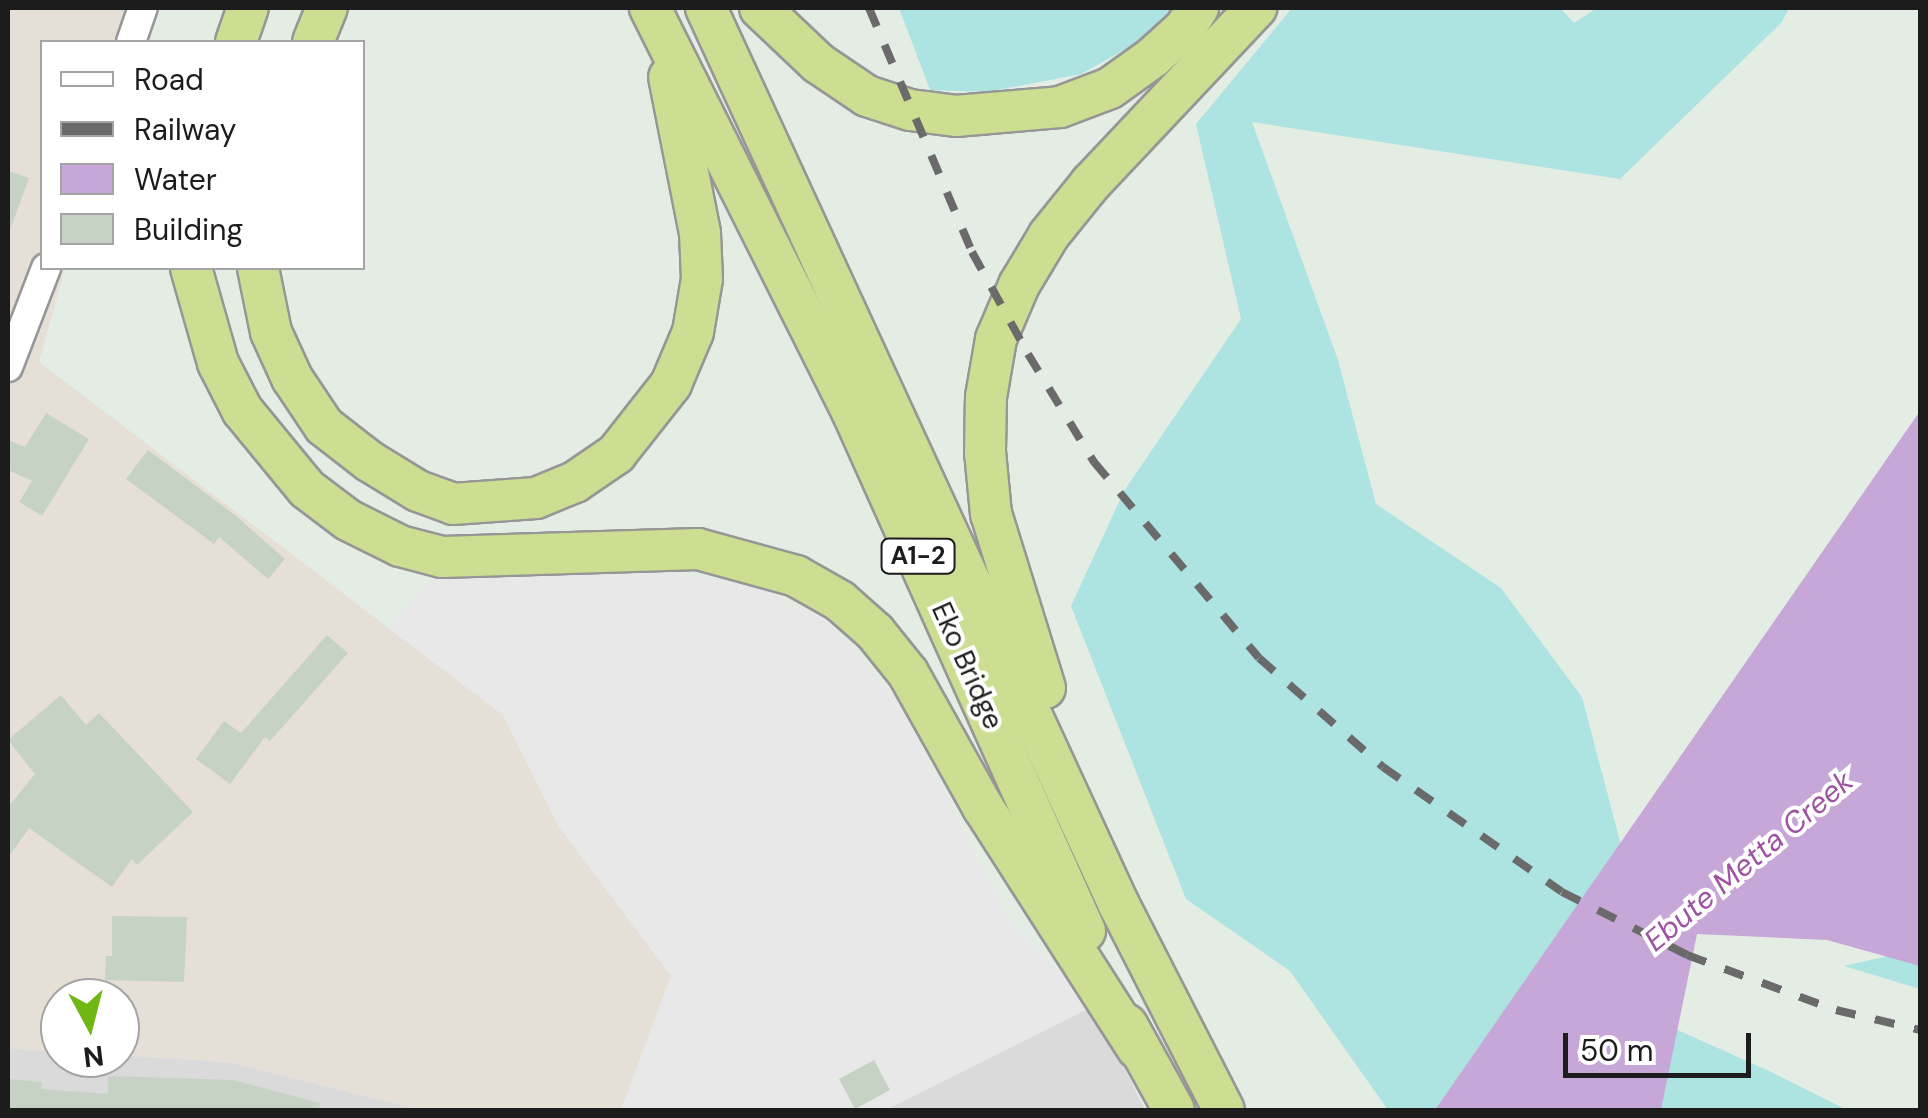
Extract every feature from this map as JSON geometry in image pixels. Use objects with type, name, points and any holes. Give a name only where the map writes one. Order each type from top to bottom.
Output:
[{"type":"highway","points":[[237,40],[248,8]]},
{"type":"highway","points":[[314,40],[327,8]]},
{"type":"highway","name":"Eko Bridge","points":[[706,8],[1118,905],[1224,1110]]},
{"type":"highway","points":[[760,8],[818,63],[868,96],[910,110],[956,116],[1060,106],[1110,88],[1164,48],[1198,8]]},
{"type":"highway","points":[[1118,905],[996,532],[985,452],[986,397],[996,339],[1019,285],[1049,235],[1090,183],[1256,8]]},
{"type":"highway","points":[[258,270],[271,332],[292,378],[324,426],[368,461],[418,491],[453,504],[536,498],[575,482],[616,454],[671,384],[693,332],[702,279],[700,234],[655,19]]},
{"type":"highway","name":"Eko Bridge","points":[[655,19],[852,409],[1137,1048],[1174,1110]]},
{"type":"highway","points":[[192,270],[218,363],[242,410],[272,452],[307,490],[348,520],[400,546],[442,557],[698,549],[796,576],[840,602],[875,632],[908,673],[983,807],[1137,1048]]},
{"type":"street","points":[[132,40],[143,8]]},
{"type":"street","points":[[8,367],[45,270]]},
{"type":"shaded area","points":[[8,8],[150,8],[140,40],[40,40],[40,270],[64,270],[39,362],[503,715],[559,827],[671,976],[621,1110],[421,1110],[228,1062],[140,1056],[140,978],[40,978],[40,1050],[8,1048]]},
{"type":"shaded area","points":[[899,8],[1173,8],[1158,31],[1081,74],[987,92],[930,90]]},
{"type":"shaded area","points":[[1292,8],[1560,8],[1574,23],[1597,8],[1789,8],[1782,22],[1620,179],[1252,122],[1338,360],[1376,504],[1501,588],[1582,697],[1626,864],[1444,1110],[1388,1110],[1290,971],[1186,899],[1071,606],[1124,491],[1241,319],[1196,124]]},
{"type":"shaded area","points":[[667,573],[753,583],[828,621],[896,699],[1012,924],[1094,1006],[886,1110],[621,1110],[671,976],[559,827],[503,715],[388,628],[434,577]]},
{"type":"shaded area","points":[[1920,949],[1920,989],[1844,966]]},
{"type":"shaded area","points":[[1094,1006],[1145,1110],[886,1110],[916,1092]]},
{"type":"shaded area","points":[[1662,1023],[1769,1071],[1847,1110],[1626,1110]]},
{"type":"shaded area","points":[[8,1048],[40,1050],[40,1078],[140,1078],[140,1056],[228,1062],[421,1110],[8,1110]]},
{"type":"water","name":"Ebute Metta Creek","points":[[1920,411],[1920,966],[1827,940],[1697,934],[1661,1110],[1435,1110]]},
{"type":"building","points":[[8,171],[29,178],[10,230],[8,230]]},
{"type":"building","points":[[46,413],[89,439],[42,516],[19,502],[32,481],[8,470],[8,440],[25,447]]},
{"type":"building","points":[[148,450],[236,516],[285,559],[268,579],[219,537],[214,544],[126,479]]},
{"type":"building","points":[[327,635],[348,653],[270,741],[265,737],[230,784],[196,759],[224,721],[241,733]]},
{"type":"building","points":[[61,695],[86,725],[99,713],[193,812],[137,865],[132,859],[112,887],[29,828],[8,858],[8,807],[35,774],[8,740]]},
{"type":"building","points":[[112,916],[187,917],[184,982],[105,978],[106,956],[112,956]]},
{"type":"building","points":[[874,1060],[890,1090],[855,1109],[839,1079]]},
{"type":"building","points":[[108,1078],[233,1080],[320,1103],[319,1110],[8,1110],[8,1079],[42,1082],[41,1089],[108,1094]]},
{"type":"railway","points":[[869,8],[972,252],[1028,354],[1094,462],[1259,658],[1383,767],[1562,892],[1687,955],[1836,1010],[1920,1030]]}]
